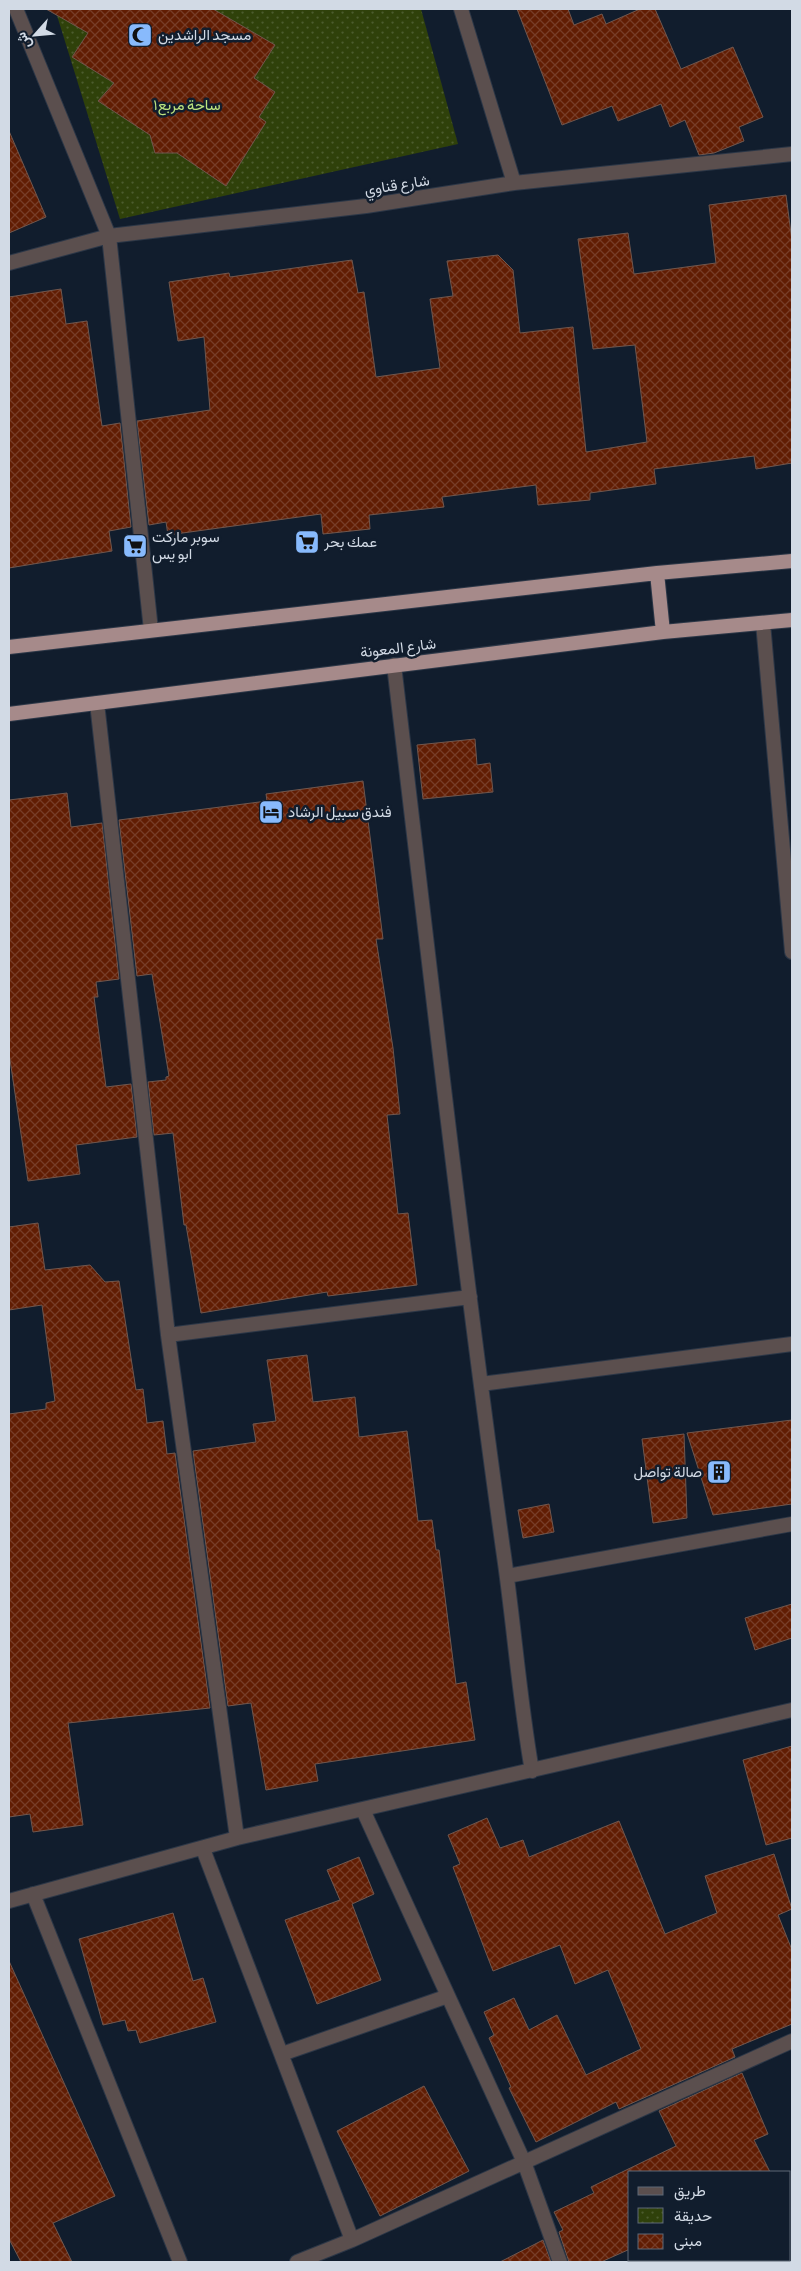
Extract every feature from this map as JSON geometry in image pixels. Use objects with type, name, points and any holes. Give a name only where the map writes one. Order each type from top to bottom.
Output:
[{"type":"highway","points":[[9,647],[657,573],[792,561]]},
{"type":"highway","points":[[657,573],[663,632]]},
{"type":"highway","name":"شارع المعونة","points":[[9,714],[663,632],[792,620]]},
{"type":"street","points":[[16,9],[109,236],[151,630]]},
{"type":"street","points":[[461,9],[514,183]]},
{"type":"street","name":"شارع قناوي","points":[[9,263],[109,236],[366,206],[514,183],[792,154]]},
{"type":"street","points":[[763,623],[792,952]]},
{"type":"street","points":[[394,665],[480,1384],[507,1576],[521,1708],[532,1771]]},
{"type":"street","points":[[97,703],[168,1335],[237,1838]]},
{"type":"street","points":[[168,1335],[470,1297]]},
{"type":"street","points":[[480,1384],[792,1344]]},
{"type":"street","points":[[507,1576],[792,1524]]},
{"type":"street","points":[[9,1901],[204,1849],[237,1838],[792,1710]]},
{"type":"street","points":[[363,1810],[524,2162],[560,2262]]},
{"type":"street","points":[[204,1849],[352,2240]]},
{"type":"street","points":[[33,1894],[180,2262]]},
{"type":"street","points":[[282,2054],[448,1996]]},
{"type":"street","points":[[297,2262],[352,2240],[792,2041]]},
{"type":"green space","name":"ساحة مربع١","points":[[55,9],[421,9],[458,144],[120,219]]},
{"type":"building","name":"مسجد الراشدين","points":[[46,9],[213,9],[275,45],[254,78],[275,92],[259,117],[266,122],[226,186],[177,153],[155,153],[150,135],[98,101],[114,83],[72,57],[88,33]]},
{"type":"building","points":[[517,9],[568,9],[574,25],[602,14],[606,24],[640,9],[655,9],[681,69],[733,47],[763,117],[739,127],[744,141],[714,153],[699,155],[685,120],[670,127],[661,104],[618,121],[612,106],[562,125]]},
{"type":"building","points":[[9,131],[46,217],[9,233]]},
{"type":"building","points":[[786,195],[792,241],[792,463],[756,469],[754,456],[654,469],[656,484],[590,493],[590,500],[538,505],[536,485],[442,497],[444,507],[369,515],[370,529],[323,534],[321,514],[168,535],[166,522],[149,525],[137,421],[210,410],[204,337],[178,341],[169,282],[229,273],[230,277],[352,260],[358,293],[364,292],[376,377],[440,368],[430,299],[453,296],[447,261],[498,255],[513,270],[520,333],[573,327],[586,452],[647,442],[635,345],[593,349],[578,239],[628,233],[634,274],[716,263],[709,205]]},
{"type":"building","points":[[61,289],[66,324],[87,321],[102,426],[120,423],[131,527],[109,531],[112,551],[9,568],[9,297]]},
{"type":"building","points":[[475,739],[477,765],[490,763],[493,792],[423,799],[417,745]]},
{"type":"building","points":[[363,781],[383,939],[376,939],[393,1048],[400,1114],[387,1115],[398,1214],[408,1213],[417,1285],[328,1296],[327,1292],[201,1313],[186,1225],[184,1225],[173,1133],[154,1135],[148,1082],[166,1080],[166,1077],[169,1076],[152,974],[137,976],[119,820],[267,801],[266,794]]},
{"type":"building","points":[[67,793],[71,827],[102,823],[119,979],[96,982],[98,997],[94,997],[106,1087],[131,1084],[137,1137],[76,1145],[80,1174],[28,1181],[9,1053],[9,800]]},
{"type":"building","points":[[38,1223],[45,1270],[90,1265],[105,1282],[119,1281],[136,1390],[143,1389],[147,1423],[163,1421],[167,1454],[175,1453],[210,1708],[68,1723],[83,1825],[33,1832],[30,1814],[9,1817],[9,1414],[46,1409],[46,1403],[55,1401],[42,1305],[9,1310],[9,1227]]},
{"type":"building","points":[[307,1355],[313,1402],[355,1397],[359,1437],[407,1431],[418,1521],[432,1520],[436,1550],[439,1550],[456,1684],[466,1682],[475,1740],[315,1764],[318,1781],[266,1790],[251,1703],[228,1706],[193,1451],[256,1442],[253,1424],[276,1421],[267,1360]]},
{"type":"building","name":"صالة تواصل","points":[[792,1420],[792,1504],[713,1515],[687,1433]]},
{"type":"building","points":[[684,1434],[687,1518],[653,1523],[642,1439]]},
{"type":"building","points":[[549,1504],[554,1532],[523,1538],[518,1510]]},
{"type":"building","points":[[792,1604],[792,1638],[755,1650],[745,1618]]},
{"type":"building","points":[[792,1746],[792,1838],[766,1845],[743,1760]]},
{"type":"building","points":[[487,1818],[500,1848],[523,1840],[529,1857],[619,1821],[665,1934],[717,1913],[705,1876],[774,1854],[792,1909],[778,1915],[792,1950],[792,2024],[732,2049],[735,2057],[619,2109],[616,2102],[536,2142],[509,2088],[511,2087],[489,2038],[494,2035],[484,2012],[514,1998],[529,2030],[557,2015],[586,2075],[641,2049],[608,1970],[575,1984],[560,1945],[493,1971],[453,1867],[460,1864],[448,1835]]},
{"type":"building","points":[[359,1857],[374,1894],[352,1904],[381,1980],[317,2004],[285,1920],[340,1900],[327,1870]]},
{"type":"building","points":[[173,1913],[193,1981],[203,1978],[216,2022],[140,2043],[136,2030],[128,2031],[125,2020],[103,2025],[79,1939]]},
{"type":"building","points":[[9,1961],[115,2196],[53,2223],[72,2262],[21,2262],[9,2239]]},
{"type":"building","points":[[742,2073],[768,2134],[754,2140],[770,2171],[628,2171],[628,2250],[601,2262],[569,2262],[559,2232],[563,2230],[554,2212],[594,2193],[591,2187],[676,2146],[659,2111]]},
{"type":"building","points":[[424,2086],[469,2171],[380,2216],[337,2131]]},
{"type":"building","points":[[543,2240],[551,2262],[500,2262]]},
{"type":"place","name":"مسجد الراشدين","points":[[140,35]]},
{"type":"place","name":"عمك بحر","points":[[307,542]]},
{"type":"place","name":"سوبر ماركت ابو يس","points":[[135,546]]},
{"type":"place","name":"فندق سبيل الرشاد","points":[[271,812]]},
{"type":"place","name":"صالة تواصل","points":[[719,1472]]}]
